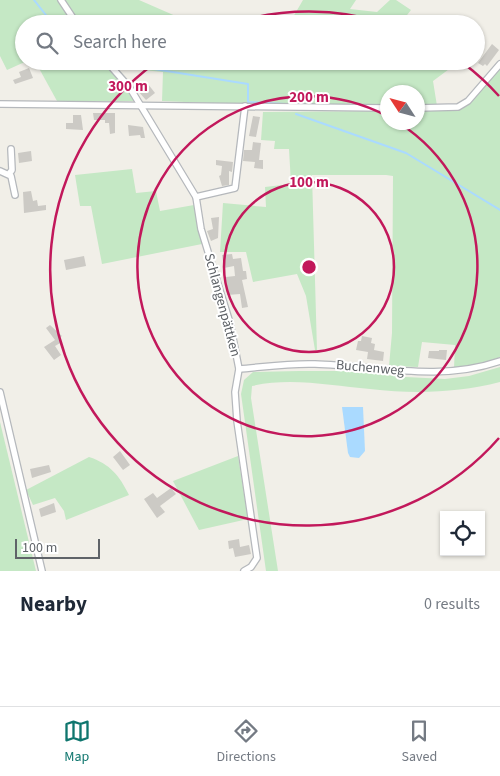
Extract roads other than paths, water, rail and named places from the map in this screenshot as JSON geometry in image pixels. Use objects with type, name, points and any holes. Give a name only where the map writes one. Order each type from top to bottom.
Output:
[{"type":"street","points":[[61,0],[70,15]]},
{"type":"street","points":[[425,108],[458,107],[468,101],[500,64]]},
{"type":"street","name":"Schlangenpättken","points":[[114,70],[130,88],[196,197],[201,229],[230,323],[239,369],[235,392],[237,421],[254,528],[256,563],[244,571]]},
{"type":"street","points":[[0,104],[380,108]]},
{"type":"street","points":[[196,197],[235,188],[245,106]]},
{"type":"street","points":[[9,174],[12,170],[11,149]]},
{"type":"street","points":[[0,171],[9,174],[14,181],[15,195]]},
{"type":"street","name":"Buchenweg","points":[[239,369],[315,364],[437,373],[483,367],[500,361]]},
{"type":"street","points":[[0,392],[42,571]]},
{"type":"water","points":[[342,407],[363,407],[365,451],[359,458],[350,457],[348,453]]},
{"type":"waterway","points":[[34,0],[46,15]]},
{"type":"waterway","points":[[160,70],[248,84],[248,102],[285,104]]},
{"type":"waterway","points":[[296,114],[406,153],[500,210]]}]
